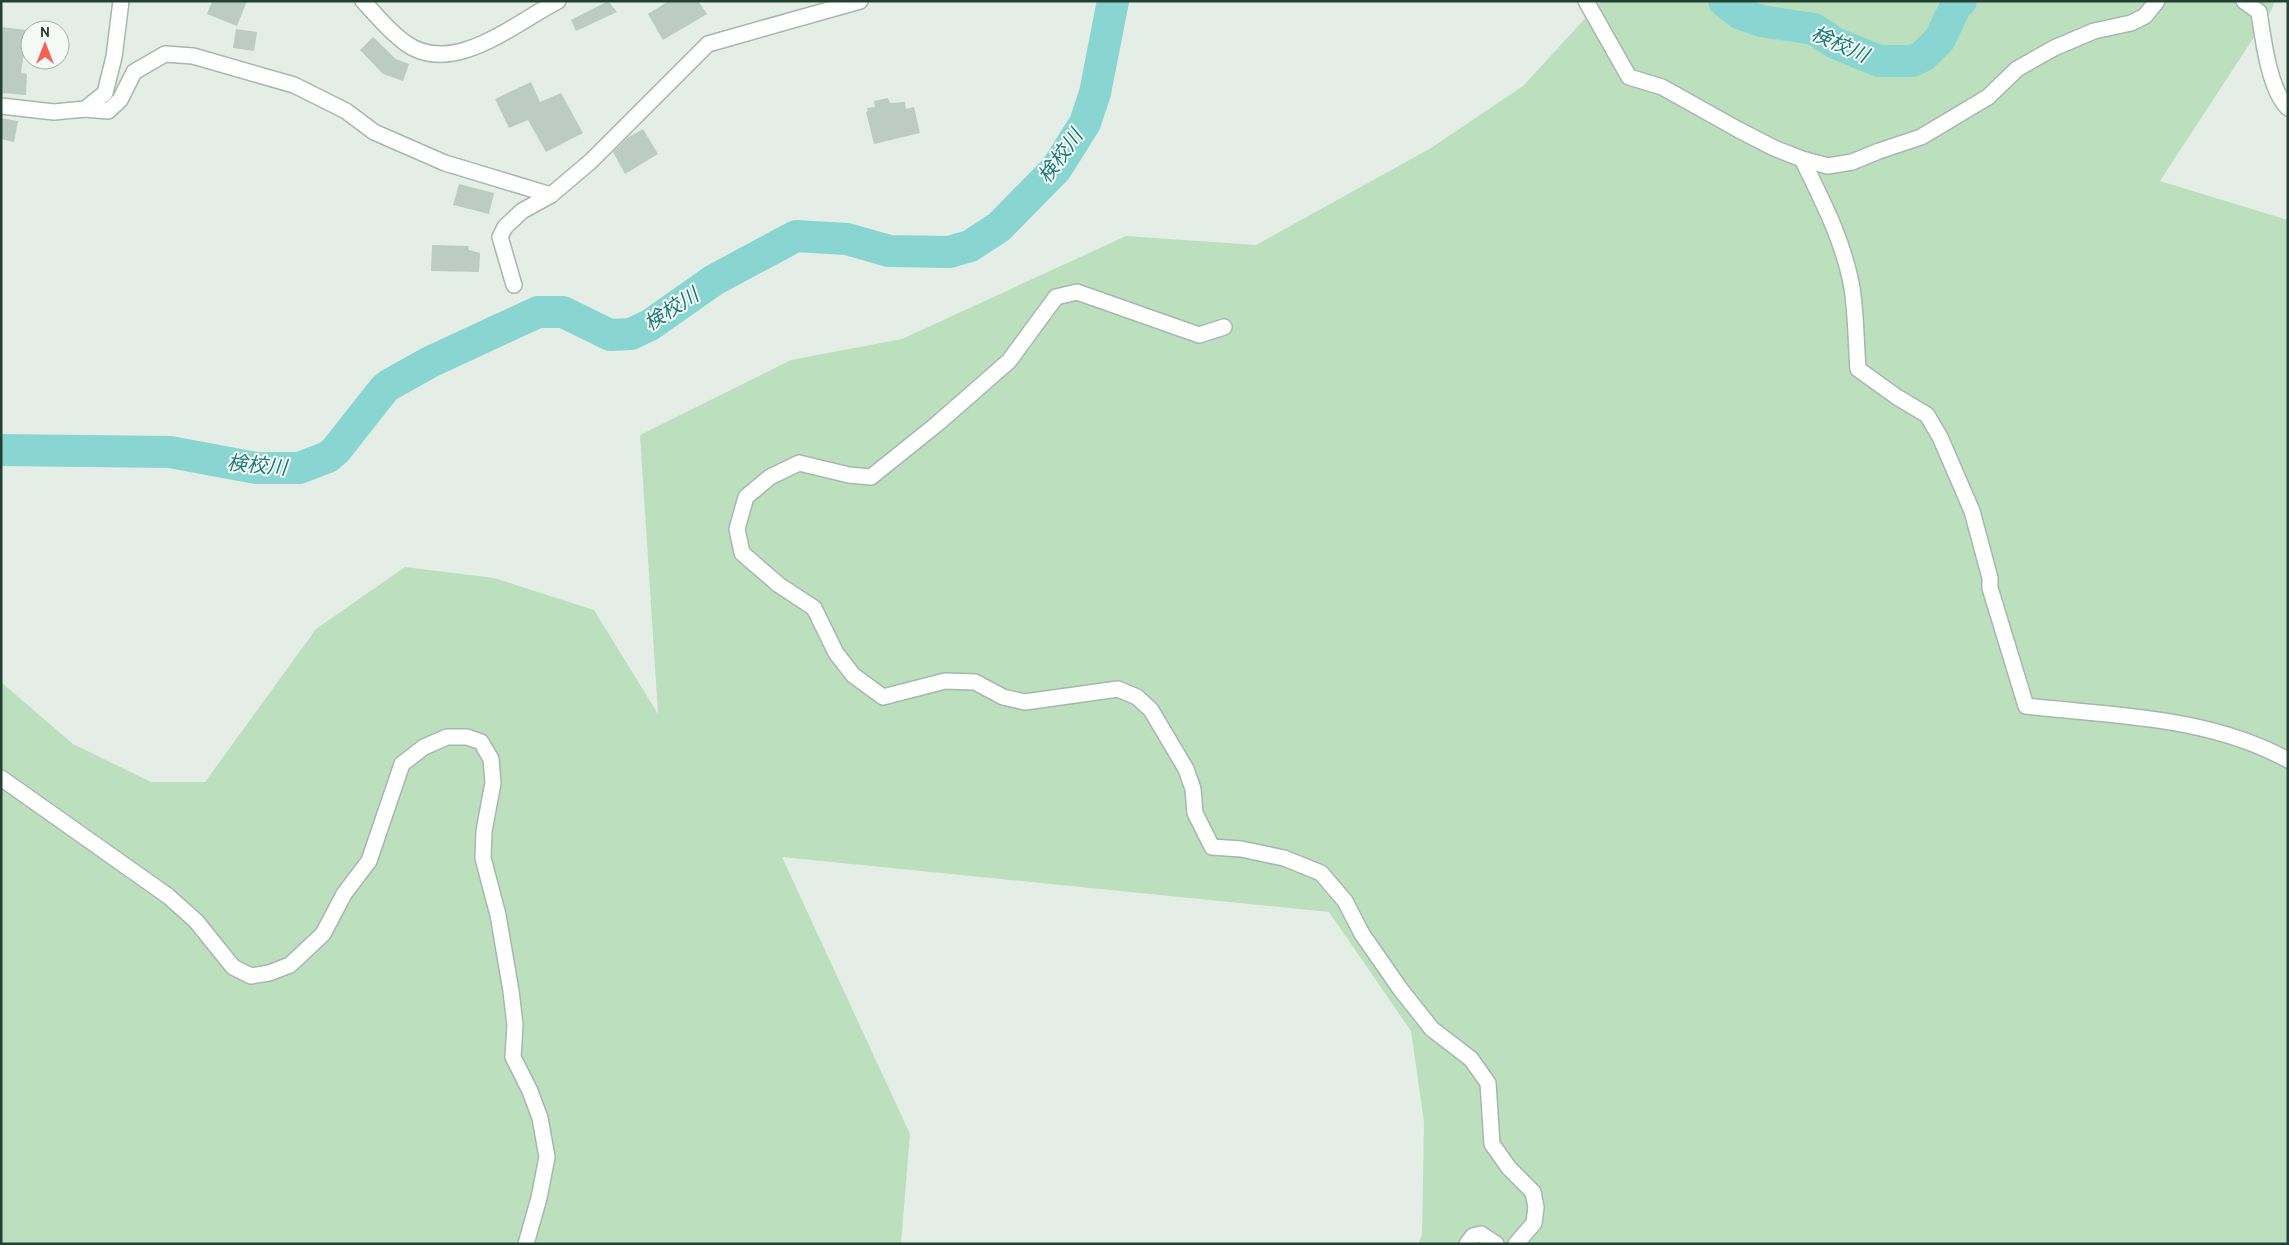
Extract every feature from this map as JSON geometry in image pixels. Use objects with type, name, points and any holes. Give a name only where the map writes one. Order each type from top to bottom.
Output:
[{"type":"street","points":[[85,109],[105,93],[114,58],[121,1]]},
{"type":"street","points":[[363,1],[405,43],[423,51],[453,54],[486,43],[558,1]]},
{"type":"street","points":[[514,285],[500,237],[506,227],[522,211],[551,195],[591,161],[708,44],[860,1]]},
{"type":"street","points":[[1586,1],[1629,77],[1662,87],[1774,148],[1828,166],[1852,162],[1921,137],[1988,97],[2017,69],[2054,48],[2094,32],[2131,23],[2145,16],[2158,1]]},
{"type":"street","points":[[2244,1],[2259,12],[2269,70],[2283,103],[2288,108]]},
{"type":"street","points":[[1,106],[54,112],[85,109],[108,110],[120,100],[134,72],[165,54],[193,56],[294,85],[346,110],[374,132],[445,163],[551,195]]},
{"type":"street","points":[[1802,158],[1830,217],[1844,253],[1852,289],[1858,369],[1897,397],[1927,415],[1940,437],[1972,512],[1990,578],[1990,588],[2026,706],[2147,718],[2194,726],[2232,736],[2288,760]]},
{"type":"street","points":[[1224,327],[1199,336],[1077,292],[1056,297],[1009,361],[937,424],[871,477],[849,475],[800,463],[770,477],[746,497],[737,528],[742,553],[779,585],[814,608],[836,653],[853,675],[883,698],[945,681],[975,682],[1003,697],[1025,702],[1118,689],[1137,697],[1152,710],[1186,769],[1193,789],[1195,813],[1212,847],[1241,849],[1284,858],[1321,873],[1345,901],[1362,934],[1401,990],[1432,1029],[1471,1059],[1488,1083],[1492,1144],[1509,1168],[1533,1192],[1536,1207],[1534,1224],[1516,1244]]},
{"type":"street","points":[[1,778],[168,896],[196,921],[233,967],[251,976],[290,965],[323,934],[344,894],[369,861],[402,764],[424,747],[447,737],[467,737],[481,742],[491,759],[493,783],[484,831],[483,858],[498,915],[511,991],[514,1025],[513,1057],[540,1118],[547,1157],[539,1198],[526,1244]]},
{"type":"street","points":[[1466,1244],[1474,1236],[1481,1234],[1496,1244]]},
{"type":"green space","points":[[1601,1],[2275,1],[2271,11],[2160,181],[2288,220],[2288,1244],[1418,1244],[1422,1235],[1424,1122],[1411,1031],[1329,912],[782,857],[910,1134],[901,1244],[1,1244],[1,682],[73,744],[151,782],[205,782],[316,629],[405,567],[494,578],[594,610],[658,714],[640,435],[791,360],[902,339],[1126,236],[1256,245],[1431,148],[1523,86]]},
{"type":"building","points":[[212,1],[247,1],[237,26],[207,14]]},
{"type":"building","points":[[608,1],[617,12],[576,31],[571,20]]},
{"type":"building","points":[[669,1],[698,1],[707,14],[663,40],[648,14]]},
{"type":"building","points":[[1,27],[20,29],[20,70],[21,73],[27,74],[26,95],[1,93]]},
{"type":"building","points":[[236,29],[257,32],[254,51],[233,48]]},
{"type":"building","points":[[373,37],[396,59],[409,64],[403,81],[383,74],[360,50]]},
{"type":"building","points":[[531,82],[540,102],[561,93],[583,133],[546,152],[528,120],[509,128],[495,99]]},
{"type":"building","points":[[888,98],[890,103],[905,102],[906,109],[914,107],[920,133],[874,144],[866,112],[868,111],[867,108],[875,107],[874,101]]},
{"type":"building","points":[[1,118],[18,121],[14,142],[1,139]]},
{"type":"building","points":[[643,129],[658,154],[625,174],[613,152],[627,138]]},
{"type":"building","points":[[459,184],[494,193],[489,214],[453,205]]},
{"type":"building","points":[[432,245],[468,246],[469,250],[480,253],[479,272],[431,271]]},
{"type":"waterway","name":"検校川","points":[[1,450],[170,452],[256,468],[299,468],[328,457],[336,450],[389,385],[430,362],[538,312],[563,312],[610,335],[631,334],[650,325],[714,280],[796,236],[847,239],[889,251],[949,252],[970,246],[999,227],[1056,169],[1085,123],[1095,93],[1113,1]]},
{"type":"waterway","name":"検校川","points":[[1724,1],[1741,14],[1761,21],[1814,29],[1835,43],[1879,61],[1912,61],[1923,56],[1940,39],[1956,5],[1961,1]]}]
